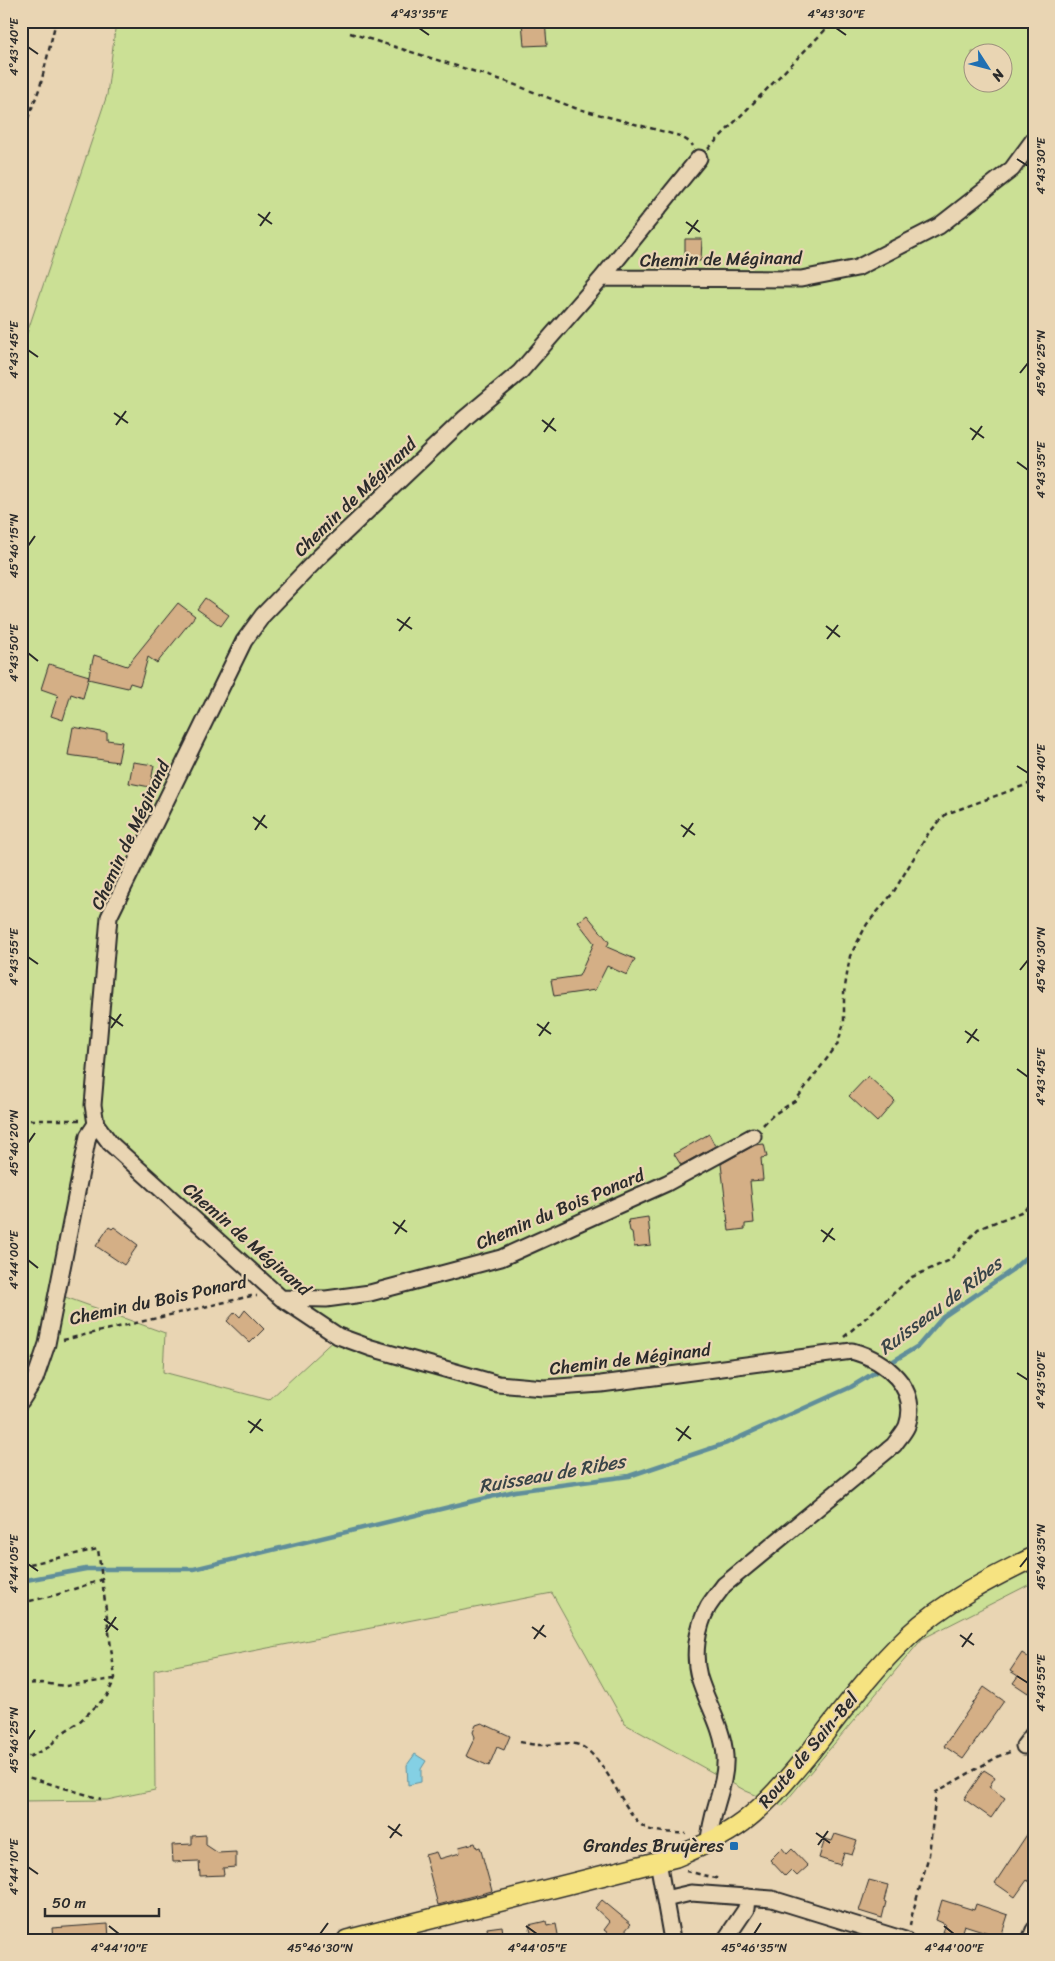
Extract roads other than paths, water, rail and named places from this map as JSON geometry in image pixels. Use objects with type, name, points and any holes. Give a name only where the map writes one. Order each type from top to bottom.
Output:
[{"type":"main road","name":"Route de Sain-Bel","points":[[347,1940],[676,1857],[709,1842],[744,1822],[774,1794],[879,1665],[910,1634],[942,1608],[1034,1557]]},
{"type":"street","name":"Chemin de Méginand","points":[[602,278],[801,278],[857,268],[939,226],[1012,169],[1034,139]]},
{"type":"street","name":"Chemin de Méginand","points":[[699,158],[602,278],[520,372],[465,418],[318,558],[263,615],[244,641],[109,917],[93,1105],[96,1124],[110,1143],[281,1298],[338,1336],[371,1348],[498,1384],[544,1388],[601,1384],[852,1351],[879,1361],[892,1371],[904,1388],[910,1409],[906,1427],[894,1445],[724,1586],[708,1607],[700,1630],[696,1652],[699,1676],[719,1726],[725,1757],[723,1782],[710,1826],[709,1842]]},
{"type":"street","points":[[21,1401],[35,1379],[48,1344],[88,1136],[96,1124]]},
{"type":"street","name":"Chemin du Bois Ponard","points":[[281,1298],[326,1299],[370,1293],[501,1258],[667,1183],[753,1136]]},
{"type":"street","points":[[1024,1746],[1034,1733]]},
{"type":"street","points":[[658,1861],[672,1940]]},
{"type":"street","points":[[665,1898],[691,1893],[772,1899],[904,1939]]},
{"type":"street","points":[[725,1940],[746,1908],[747,1897]]},
{"type":"street","points":[[1030,1940],[1034,1930]]},
{"type":"water","points":[[415,1754],[426,1761],[421,1769],[421,1782],[408,1785],[407,1765]]},
{"type":"waterway","name":"Ruisseau de Ribes","points":[[21,1581],[86,1569],[194,1569],[515,1491],[629,1476],[727,1443],[851,1387],[918,1346],[943,1317],[1012,1270],[1034,1250]]},
{"type":"place","name":"Grandes Bruyères","points":[[734,1846]]}]
